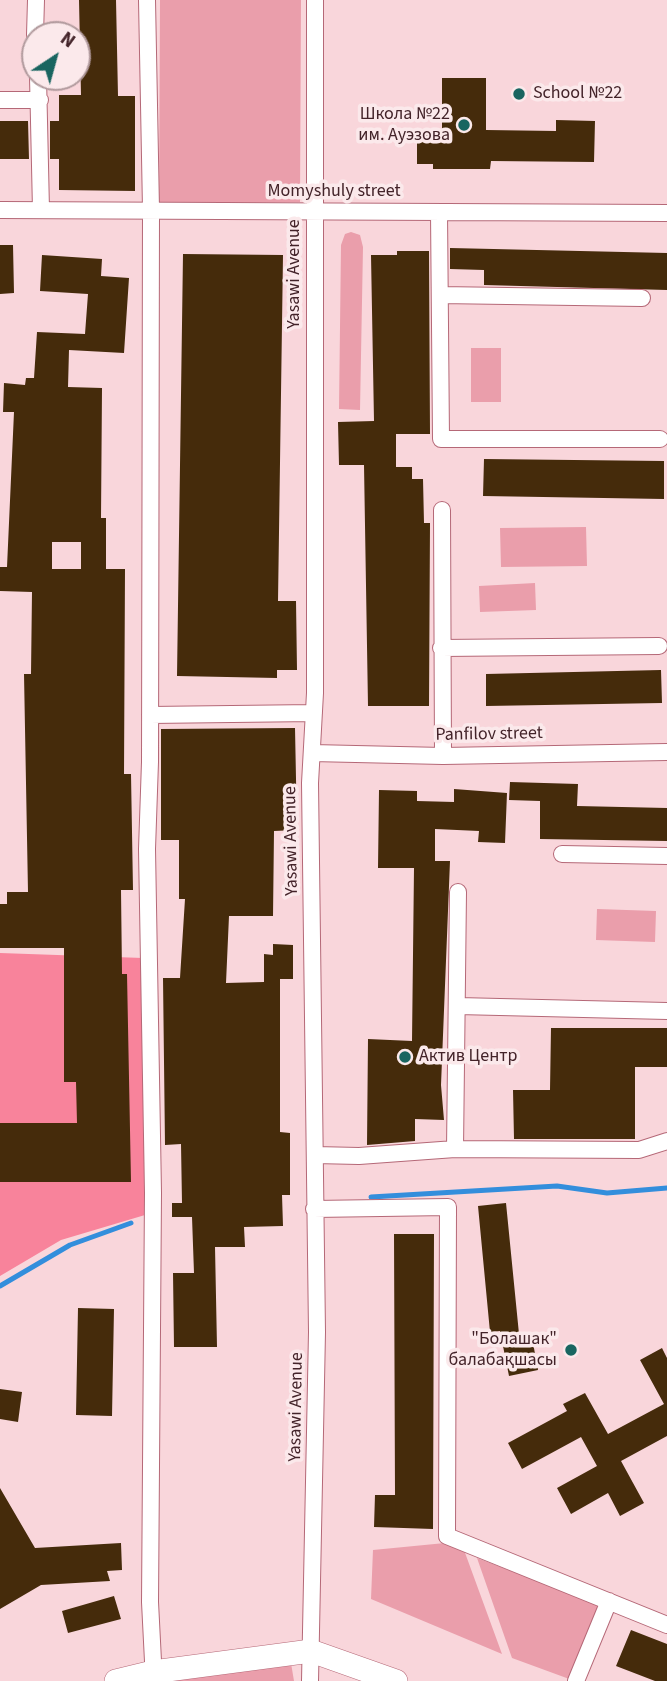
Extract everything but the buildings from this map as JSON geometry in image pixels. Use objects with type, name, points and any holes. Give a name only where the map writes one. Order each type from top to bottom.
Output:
[{"type":"main road","points":[[116,1681],[311,1651],[397,1681]]},
{"type":"street","points":[[35,21],[36,0]]},
{"type":"street","points":[[147,0],[150,209],[150,715],[147,849],[153,1193],[150,1602],[153,1677]]},
{"type":"street","name":"Yasawi Avenue","points":[[310,1681],[317,1332],[312,753],[315,0]]},
{"type":"street","points":[[39,91],[41,210]]},
{"type":"street","points":[[0,100],[40,100]]},
{"type":"street","name":"Momyshuly street","points":[[0,210],[667,213]]},
{"type":"street","points":[[439,212],[441,439],[660,439]]},
{"type":"street","points":[[440,295],[642,298]]},
{"type":"street","points":[[442,510],[443,756]]},
{"type":"street","points":[[441,648],[659,646]]},
{"type":"street","points":[[150,715],[314,713]]},
{"type":"street","name":"Panfilov street","points":[[312,753],[443,756],[667,752]]},
{"type":"street","points":[[562,853],[667,856]]},
{"type":"street","points":[[455,1149],[458,892]]},
{"type":"street","points":[[458,1006],[667,1011]]},
{"type":"street","points":[[315,1155],[359,1156],[455,1149],[639,1150],[667,1141]]},
{"type":"street","points":[[314,1209],[448,1207],[447,1536],[667,1625]]},
{"type":"street","points":[[576,1681],[609,1601]]},
{"type":"shaded area","points":[[160,0],[301,0],[300,202],[159,203]]},
{"type":"shaded area","points":[[351,232],[360,235],[363,247],[360,410],[339,409],[341,245],[345,234]]},
{"type":"shaded area","points":[[471,348],[501,348],[501,402],[471,402]]},
{"type":"shaded area","points":[[586,527],[587,566],[501,567],[500,528]]},
{"type":"shaded area","points":[[535,583],[536,610],[480,612],[479,586]]},
{"type":"shaded area","points":[[597,909],[656,911],[655,942],[596,940]]},
{"type":"shaded area","points":[[0,953],[143,958],[145,1215],[61,1240],[0,1276]]},
{"type":"shaded area","points":[[445,1543],[464,1550],[502,1654],[371,1599],[373,1550]]},
{"type":"shaded area","points":[[477,1558],[600,1605],[572,1680],[512,1658]]},
{"type":"shaded area","points":[[291,1663],[294,1681],[170,1681]]},
{"type":"waterway","points":[[371,1197],[557,1186],[607,1193],[667,1188]]},
{"type":"waterway","points":[[0,1286],[70,1245],[131,1223]]},
{"type":"place","name":"School №22","points":[[519,94]]},
{"type":"place","name":"Школа №22 им. Ауэзова","points":[[464,125]]},
{"type":"place","name":"Актив Центр","points":[[405,1057]]},
{"type":"place","name":"\"Болашак\" балабақшасы","points":[[571,1350]]}]
